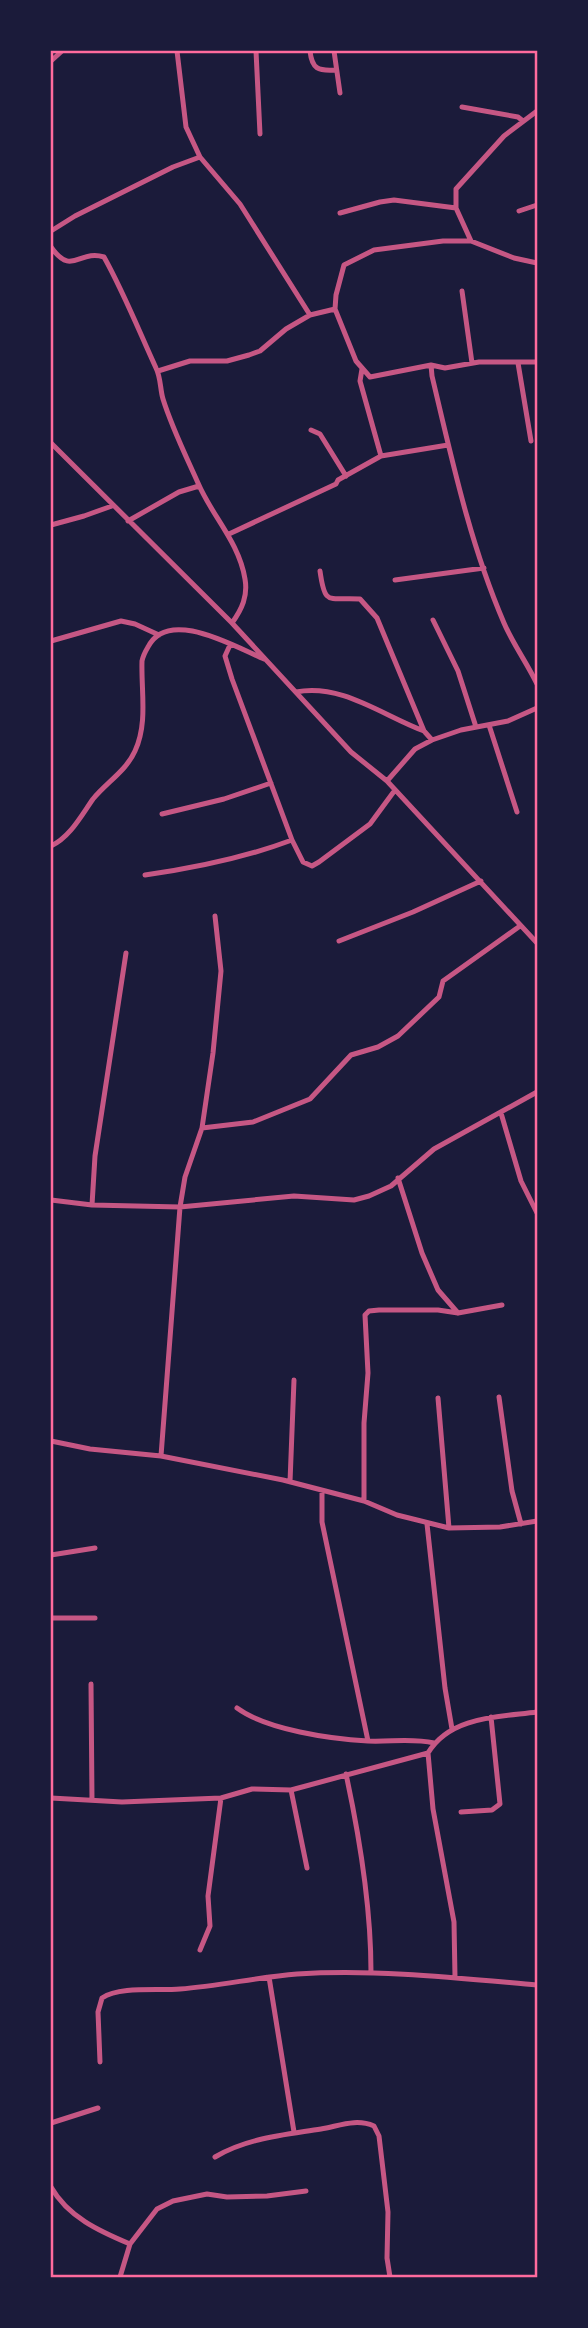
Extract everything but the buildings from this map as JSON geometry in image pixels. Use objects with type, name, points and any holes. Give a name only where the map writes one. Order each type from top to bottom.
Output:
[{"type":"street","points":[[51,61],[62,51]]},
{"type":"street","points":[[177,51],[186,127],[200,156],[240,204],[310,316]]},
{"type":"street","points":[[256,51],[260,134]]},
{"type":"street","points":[[310,51],[315,68],[320,71],[335,69]]},
{"type":"street","points":[[334,51],[340,93]]},
{"type":"street","points":[[463,107],[518,117],[523,121]]},
{"type":"street","points":[[471,241],[456,208],[456,189],[504,136],[537,111]]},
{"type":"street","points":[[51,231],[75,216],[200,156]]},
{"type":"street","points":[[340,213],[394,200],[456,208]]},
{"type":"street","points":[[519,211],[537,205]]},
{"type":"street","points":[[537,263],[514,258],[471,241],[443,241],[374,250],[344,265],[335,309],[356,360],[370,377],[431,365],[445,368],[472,363],[537,362]]},
{"type":"street","points":[[51,247],[63,261],[68,262],[97,254],[104,257],[127,299],[142,340],[158,371],[168,413],[199,486],[229,534],[243,566],[246,582],[242,610],[232,623]]},
{"type":"street","points":[[462,291],[472,363]]},
{"type":"street","points":[[158,371],[190,360],[227,361],[249,355],[260,351],[286,328],[310,316],[335,309]]},
{"type":"street","points":[[518,363],[531,441]]},
{"type":"street","points":[[431,365],[453,470],[484,568],[511,638],[537,684]]},
{"type":"street","points":[[362,369],[360,380],[381,456]]},
{"type":"street","points":[[311,430],[320,433],[346,476]]},
{"type":"street","points":[[51,443],[111,506],[232,623],[351,752],[387,781],[537,943]]},
{"type":"street","points":[[229,534],[304,501],[381,456],[448,445]]},
{"type":"street","points":[[128,521],[179,492],[199,486]]},
{"type":"street","points":[[51,524],[111,506]]},
{"type":"street","points":[[395,580],[484,568]]},
{"type":"street","points":[[320,571],[326,597],[335,600],[360,599],[377,618],[424,731],[432,740]]},
{"type":"street","points":[[433,620],[458,671],[476,727]]},
{"type":"street","points":[[51,640],[121,621],[159,635]]},
{"type":"street","points":[[51,846],[67,835],[99,793],[126,767],[135,751],[143,714],[142,657],[151,641],[170,629],[181,628],[201,633],[266,660]]},
{"type":"street","points":[[230,645],[225,656],[227,664],[292,840],[303,862],[312,866],[369,824],[395,790]]},
{"type":"street","points":[[296,692],[309,690],[346,696],[424,731]]},
{"type":"street","points":[[387,781],[415,749],[432,740],[508,721],[537,708]]},
{"type":"street","points":[[489,725],[517,812]]},
{"type":"street","points":[[162,814],[211,803],[271,783]]},
{"type":"street","points":[[145,875],[257,853],[292,840]]},
{"type":"street","points":[[339,941],[414,912],[481,881]]},
{"type":"street","points":[[161,1456],[180,1207],[185,1177],[202,1128],[213,1053],[221,971],[215,916]]},
{"type":"street","points":[[202,1128],[253,1122],[310,1099],[351,1055],[378,1047],[398,1036],[439,997],[443,981],[520,926]]},
{"type":"street","points":[[92,1205],[95,1156],[126,953]]},
{"type":"street","points":[[51,1200],[92,1205],[180,1207],[294,1196],[354,1199],[391,1186],[434,1150],[537,1092]]},
{"type":"street","points":[[501,1113],[521,1181],[537,1213]]},
{"type":"street","points":[[398,1178],[422,1253],[438,1290],[458,1313]]},
{"type":"street","points":[[363,1501],[368,1373],[365,1315],[369,1311],[379,1310],[438,1310],[458,1313],[502,1305]]},
{"type":"street","points":[[290,1482],[294,1380]]},
{"type":"street","points":[[499,1397],[512,1491],[521,1524]]},
{"type":"street","points":[[438,1398],[449,1528]]},
{"type":"street","points":[[51,1441],[90,1449],[161,1456],[290,1482],[449,1528],[537,1521]]},
{"type":"street","points":[[322,1491],[322,1522],[368,1741]]},
{"type":"street","points":[[428,1524],[445,1688],[452,1729]]},
{"type":"street","points":[[51,1555],[95,1548]]},
{"type":"street","points":[[51,1618],[94,1618]]},
{"type":"street","points":[[91,1684],[92,1800]]},
{"type":"street","points":[[237,1708],[265,1723],[307,1732],[368,1741],[417,1739],[434,1743]]},
{"type":"street","points":[[455,1977],[454,1922],[433,1809],[428,1753],[434,1743],[452,1729],[492,1717],[537,1712]]},
{"type":"street","points":[[461,1812],[492,1810],[500,1804],[492,1717]]},
{"type":"street","points":[[51,1798],[122,1802],[221,1798],[252,1789],[291,1790],[428,1753]]},
{"type":"street","points":[[346,1774],[367,1893],[371,1927],[371,1972]]},
{"type":"street","points":[[291,1790],[307,1868]]},
{"type":"street","points":[[200,1950],[210,1926],[208,1896],[221,1798]]},
{"type":"street","points":[[100,2062],[98,2012],[102,1998],[108,1994],[226,1985],[298,1974],[371,1972],[537,1985]]},
{"type":"street","points":[[269,1978],[294,2132]]},
{"type":"street","points":[[51,2123],[98,2108]]},
{"type":"street","points":[[215,2157],[237,2146],[294,2132],[362,2121],[374,2126],[379,2136],[388,2212],[387,2258],[390,2277]]},
{"type":"street","points":[[51,2187],[70,2212],[106,2234],[130,2244]]},
{"type":"street","points":[[120,2277],[130,2244],[157,2209],[173,2202],[207,2194],[227,2197],[267,2196],[306,2191]]}]
